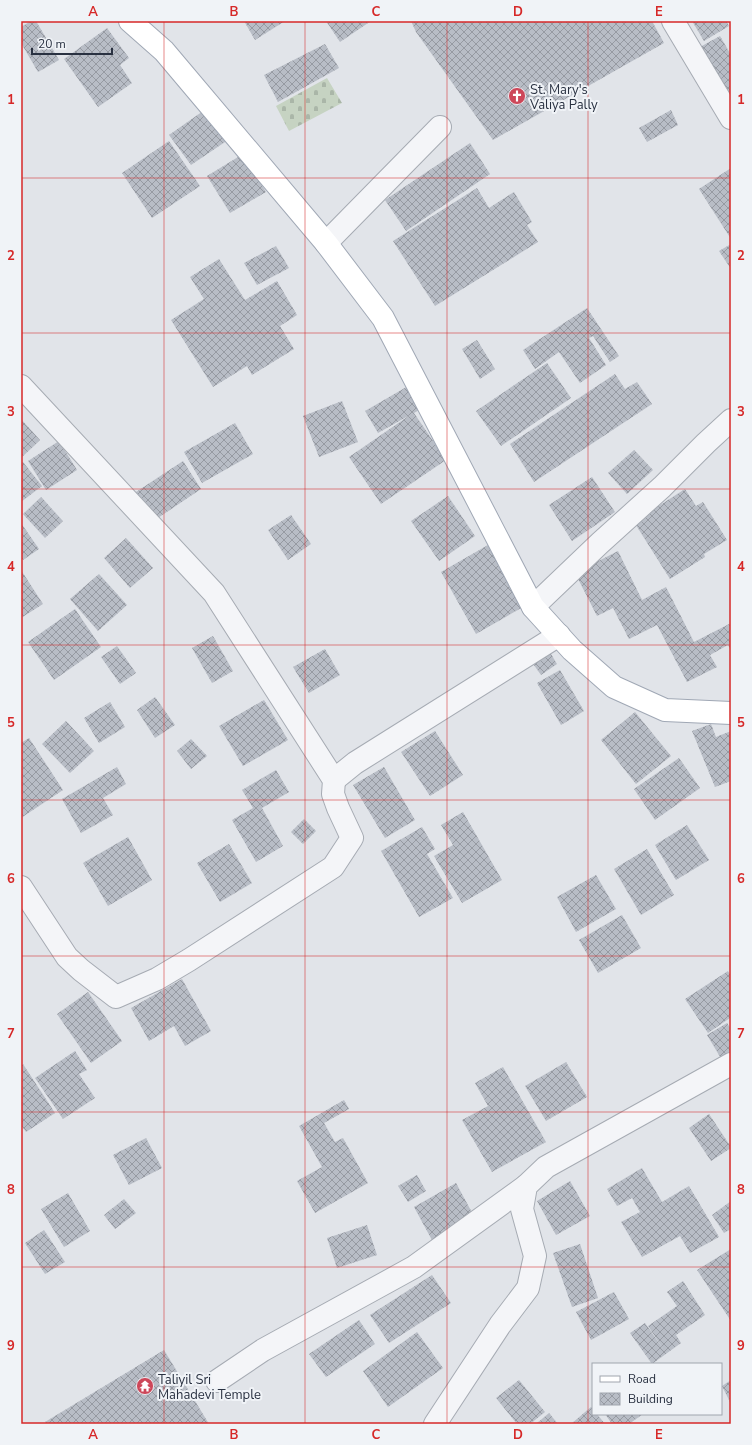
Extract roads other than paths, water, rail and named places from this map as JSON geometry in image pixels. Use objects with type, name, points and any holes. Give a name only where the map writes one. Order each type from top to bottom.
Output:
[{"type":"main road","points":[[130,21],[164,52],[326,243],[383,318],[533,607],[572,650],[614,687],[665,710],[731,713]]},
{"type":"street","points":[[673,21],[731,118]]},
{"type":"street","points":[[326,243],[440,128]]},
{"type":"street","points":[[21,386],[214,593],[334,780],[333,794],[352,838],[333,867],[189,960],[157,979],[116,997],[81,970],[67,957],[21,887]]},
{"type":"street","points":[[533,607],[600,543],[662,487],[731,420]]},
{"type":"street","points":[[334,780],[355,763],[559,635]]},
{"type":"street","points":[[217,1381],[263,1350],[414,1267],[526,1186],[546,1167],[731,1064]]},
{"type":"street","points":[[435,1424],[500,1324],[528,1288],[535,1256],[522,1209],[526,1186]]},
{"type":"place","name":"St. Mary's Valiya Pally","points":[[517,96]]},
{"type":"place","name":"Taliyil Sri Mahadevi Temple","points":[[145,1386]]}]
